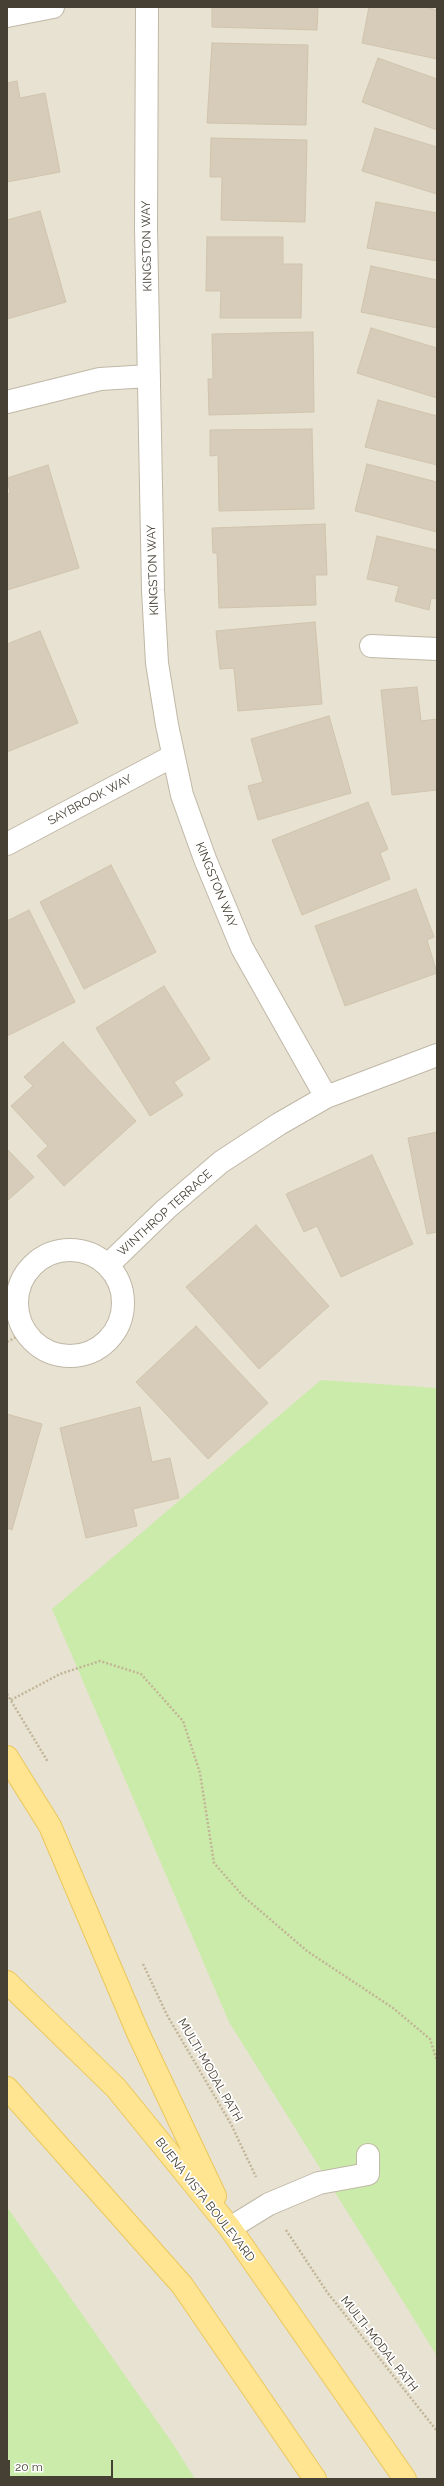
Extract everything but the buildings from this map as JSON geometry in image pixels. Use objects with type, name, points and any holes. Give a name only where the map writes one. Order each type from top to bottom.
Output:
[{"type":"main road","points":[[7,1757],[50,1826],[138,2033],[230,2228]]},
{"type":"main road","name":"BUENA VISTA BOULEVARD","points":[[7,1982],[116,2088],[230,2228],[405,2479]]},
{"type":"main road","points":[[7,2088],[182,2285],[315,2479]]},
{"type":"street","points":[[7,16],[53,7]]},
{"type":"street","name":"KINGSTON WAY","points":[[147,7],[146,228],[157,663],[173,756],[182,795],[205,859],[242,948],[326,1097]]},
{"type":"street","points":[[7,402],[100,379],[149,376]]},
{"type":"street","points":[[371,646],[437,649]]},
{"type":"street","name":"SAYBROOK WAY","points":[[7,844],[173,756]]},
{"type":"street","name":"WINTHROP TERRACE","points":[[108,1265],[166,1209],[221,1162],[279,1124],[326,1097],[437,1055]]},
{"type":"street","name":"WINTHROP TERRACE","points":[[77,1250],[94,1255],[108,1265],[119,1280],[124,1296],[123,1314],[116,1331],[105,1345],[89,1353],[66,1356],[54,1354],[16,1337],[18,1317],[17,1299],[21,1283],[30,1268],[43,1258],[60,1251],[77,1250]]},
{"type":"street","points":[[230,2228],[269,2204],[319,2183],[368,2174],[368,2155]]},
{"type":"path","points":[[11,1700],[60,1674],[100,1660],[141,1674],[183,1721],[200,1773],[214,1864],[243,1896],[307,1951],[393,2008],[430,2038],[437,2061]]},
{"type":"path","points":[[7,1694],[49,1764]]},
{"type":"path","name":"MULTI-MODAL PATH","points":[[140,1957],[167,2015],[231,2124],[269,2204],[327,2292],[437,2431]]},
{"type":"shaded area","points":[[7,7],[437,7],[437,2479],[7,2479]]},
{"type":"green space","points":[[321,1380],[437,1388],[437,2356],[229,2022],[52,1609]]},
{"type":"green space","points":[[7,2207],[173,2444],[195,2479],[7,2479]]}]
